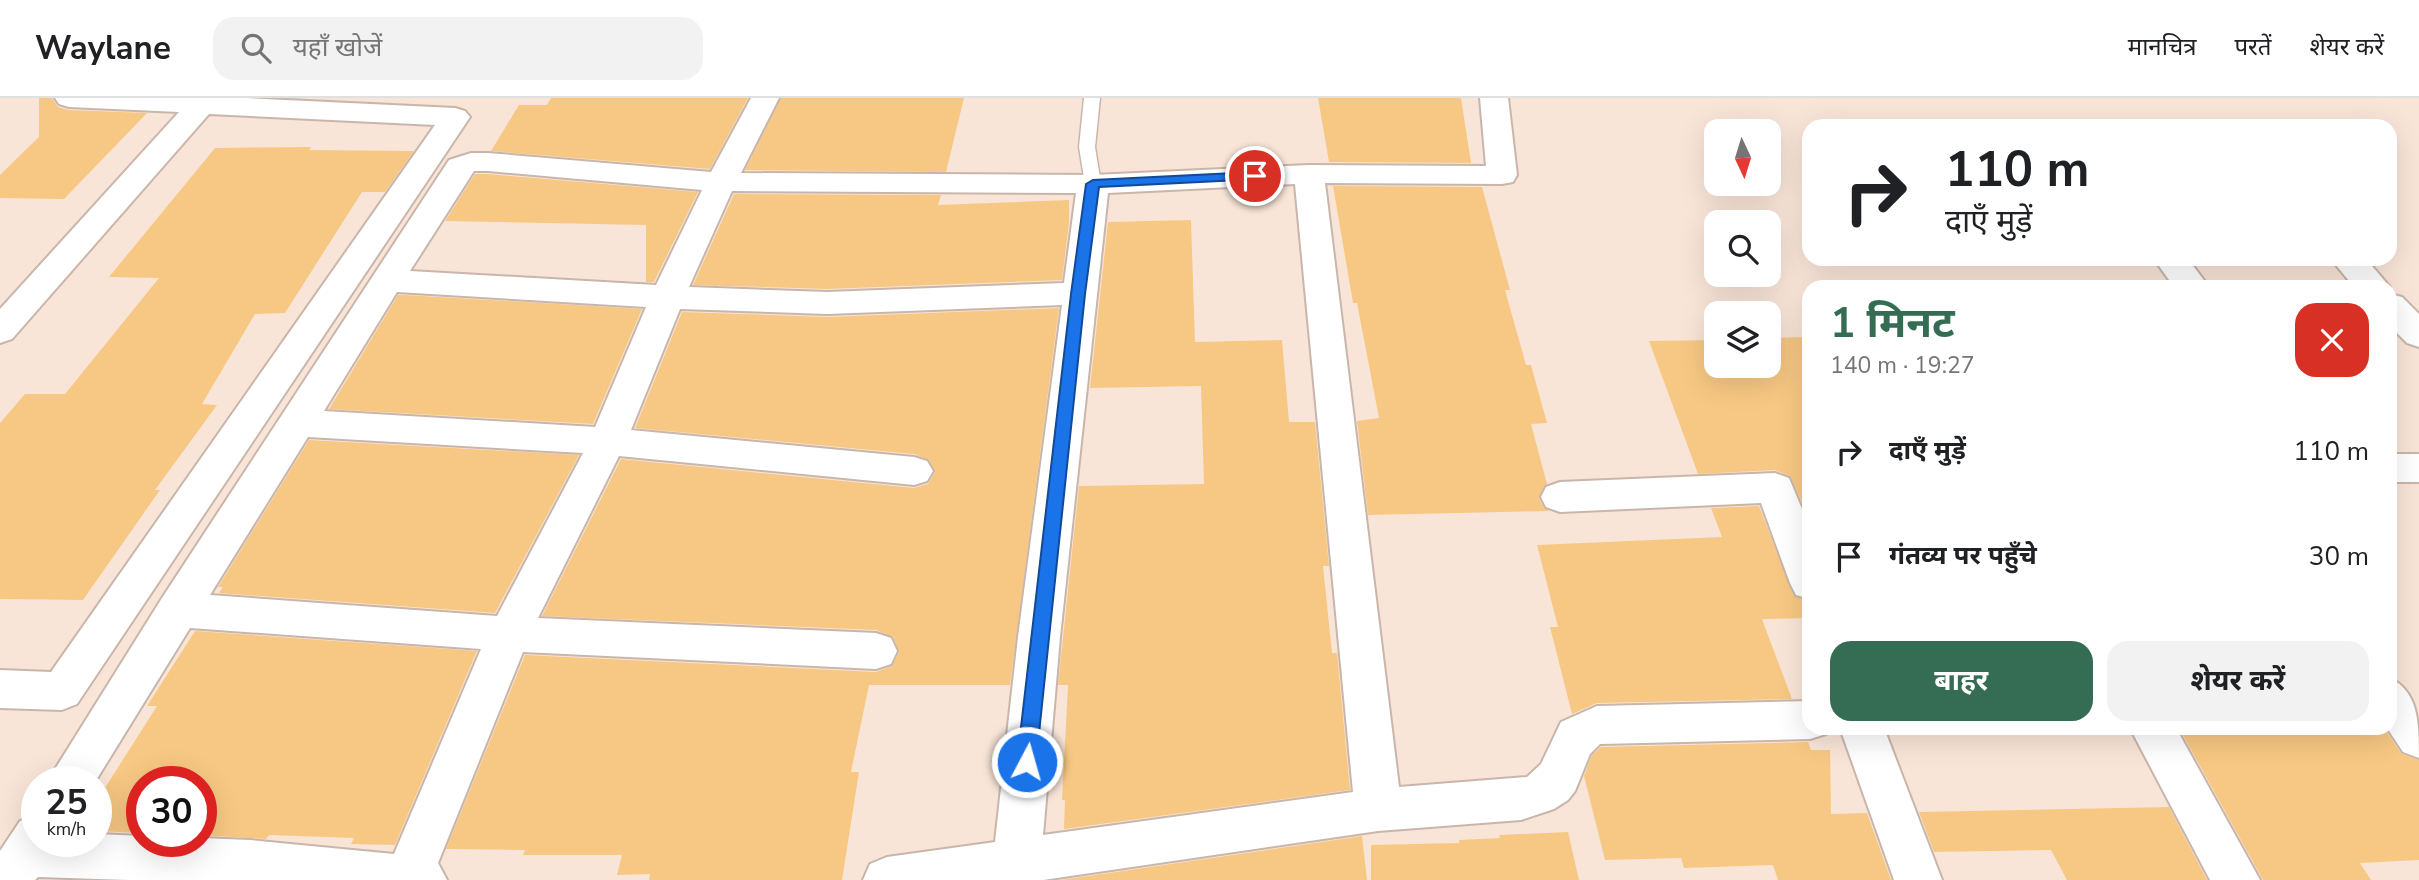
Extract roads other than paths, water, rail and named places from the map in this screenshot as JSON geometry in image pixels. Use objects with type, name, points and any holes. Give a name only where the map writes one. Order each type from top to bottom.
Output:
[{"type":"street","points":[[0,689],[62,691],[455,117],[69,98]]},
{"type":"street","points":[[23,857],[416,880],[509,634],[608,441],[668,296],[721,182],[765,98]]},
{"type":"street","points":[[80,766],[460,166],[471,162],[721,182],[1093,184],[1309,174],[1502,175],[1494,98]]},
{"type":"street","points":[[0,331],[202,104]]},
{"type":"street","points":[[1309,174],[1378,810]]},
{"type":"street","points":[[1017,863],[1038,650],[1093,184]]},
{"type":"street","points":[[2354,266],[2366,280]]},
{"type":"street","points":[[387,281],[735,302],[827,303],[935,297],[1078,294]]},
{"type":"street","points":[[2397,312],[2419,335]]},
{"type":"street","points":[[299,424],[608,441],[914,471]]},
{"type":"street","points":[[2397,468],[2419,468]]},
{"type":"street","points":[[1560,497],[1775,488],[1802,561]]},
{"type":"street","points":[[177,610],[509,634],[876,652]]},
{"type":"street","points":[[2397,707],[2419,738]]},
{"type":"street","points":[[887,880],[1378,810],[1521,799],[1541,793],[1554,783],[1572,742],[1581,729],[1597,725],[1802,720]]},
{"type":"street","points":[[1865,735],[1918,880]]},
{"type":"street","points":[[2156,735],[2236,880]]},
{"type":"lane","points":[[1092,98],[1087,147],[1093,184]]}]
